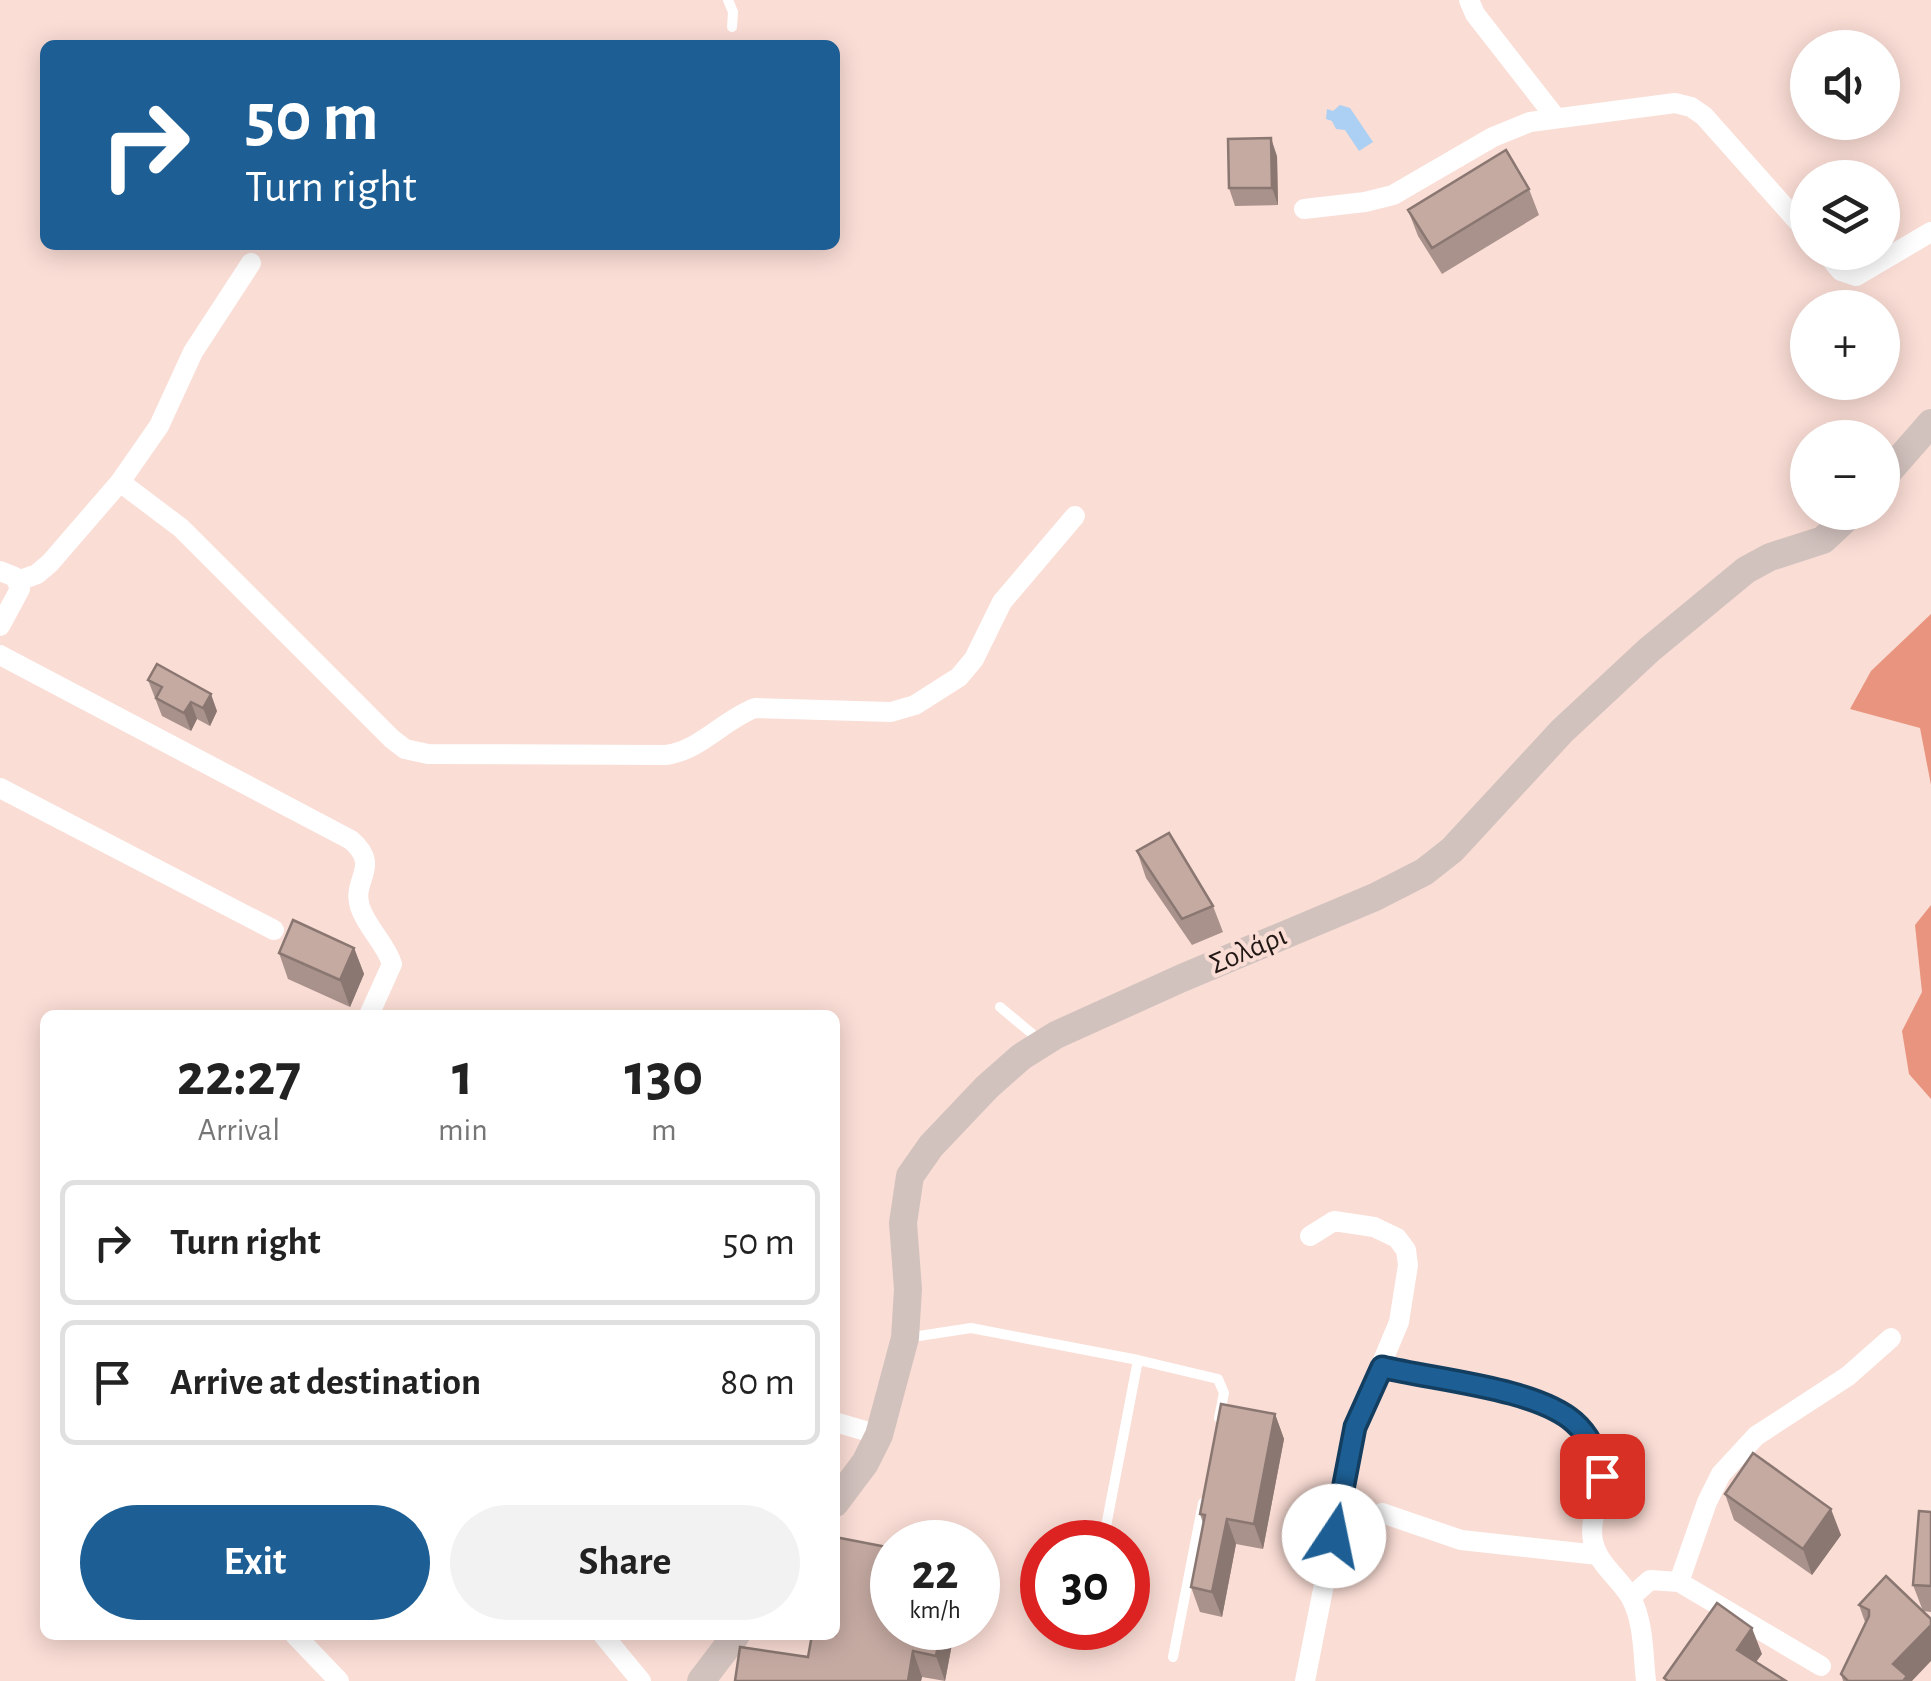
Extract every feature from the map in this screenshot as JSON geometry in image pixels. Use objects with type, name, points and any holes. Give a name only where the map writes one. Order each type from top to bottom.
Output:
[{"type":"street","points":[[1469,0],[1475,14],[1556,118]]},
{"type":"street","points":[[1304,209],[1393,195],[1513,127],[1660,103],[1691,108],[1704,116],[1790,213]]},
{"type":"street","points":[[1900,250],[1931,232]]},
{"type":"street","points":[[0,626],[18,597],[9,576],[37,574],[50,563],[120,482],[159,426],[193,352],[250,264]]},
{"type":"street","points":[[1841,270],[1856,276],[1866,270]]},
{"type":"street","points":[[1900,458],[1931,422]]},
{"type":"street","points":[[120,482],[181,528],[392,739],[405,749],[428,754],[666,755],[691,748],[755,708],[904,710],[959,677],[974,659],[1002,602],[1074,516]]},
{"type":"street","name":"Σολάρι","points":[[840,1496],[865,1463],[879,1435],[905,1338],[908,1289],[903,1223],[910,1176],[987,1087],[1042,1042],[1424,872],[1452,850],[1588,705],[1649,650],[1746,570],[1770,557],[1802,550],[1824,540],[1834,530]]},
{"type":"street","points":[[0,656],[351,840],[361,849],[366,859],[360,907],[392,964],[371,1010]]},
{"type":"street","points":[[0,788],[274,930]]},
{"type":"street","points":[[1304,1681],[1355,1427],[1399,1322],[1408,1265],[1406,1250],[1391,1233],[1357,1222],[1334,1222],[1310,1236]]},
{"type":"street","points":[[1679,1582],[1706,1502],[1721,1474],[1756,1436],[1848,1376],[1891,1338]]},
{"type":"street","points":[[1382,1367],[1498,1391],[1543,1404],[1572,1420],[1593,1446],[1602,1476],[1592,1530],[1598,1555],[1631,1598],[1646,1681]]},
{"type":"street","points":[[840,1423],[879,1435]]},
{"type":"street","points":[[1382,1513],[1461,1540],[1598,1555]]},
{"type":"street","points":[[1631,1598],[1650,1580],[1679,1582],[1821,1666]]},
{"type":"street","points":[[300,1640],[340,1681]]},
{"type":"street","points":[[607,1640],[642,1681]]},
{"type":"street","points":[[701,1681],[732,1640]]},
{"type":"lane","points":[[728,0],[734,12],[732,27]]},
{"type":"lane","points":[[1000,1007],[1042,1042]]},
{"type":"lane","points":[[905,1338],[971,1328],[1218,1379],[1224,1393],[1217,1431]]},
{"type":"lane","points":[[1107,1520],[1138,1360]]},
{"type":"lane","points":[[1173,1657],[1206,1487]]},
{"type":"shaded area","points":[[1931,614],[1931,785],[1920,728],[1850,709],[1871,671]]},
{"type":"shaded area","points":[[1931,905],[1931,1099],[1909,1074],[1902,1031],[1922,992],[1915,925]]},
{"type":"water","points":[[1340,105],[1350,108],[1373,142],[1359,151],[1345,130],[1336,129],[1326,119],[1327,109],[1333,111]]},
{"type":"building","points":[[1271,138],[1272,188],[1229,188],[1228,139]]},
{"type":"building","points":[[1506,150],[1529,189],[1432,248],[1408,210]]},
{"type":"building","points":[[157,664],[211,694],[203,708],[191,702],[184,713],[156,698],[162,687],[148,680]]},
{"type":"building","points":[[1169,833],[1213,906],[1182,919],[1137,851]]},
{"type":"building","points":[[293,920],[354,948],[340,980],[279,953]]},
{"type":"building","points":[[1221,1404],[1275,1414],[1254,1524],[1227,1519],[1212,1592],[1191,1587]]},
{"type":"building","points":[[1753,1453],[1831,1509],[1803,1549],[1725,1494]]},
{"type":"building","points":[[1919,1511],[1931,1512],[1931,1586],[1913,1585]]},
{"type":"building","points":[[840,1538],[870,1544],[870,1650],[937,1650],[936,1656],[913,1651],[908,1681],[735,1681],[740,1647],[808,1657],[811,1640],[840,1640]]},
{"type":"building","points":[[1886,1576],[1931,1619],[1931,1625],[1893,1664],[1907,1676],[1903,1681],[1848,1681],[1841,1674],[1869,1616],[1869,1610],[1859,1605]]},
{"type":"building","points":[[1717,1603],[1752,1628],[1737,1650],[1786,1681],[1664,1678]]},
{"type":"route","points":[[1334,1536],[1355,1427],[1382,1367],[1498,1391],[1559,1411],[1582,1430],[1593,1446],[1602,1476]]}]
